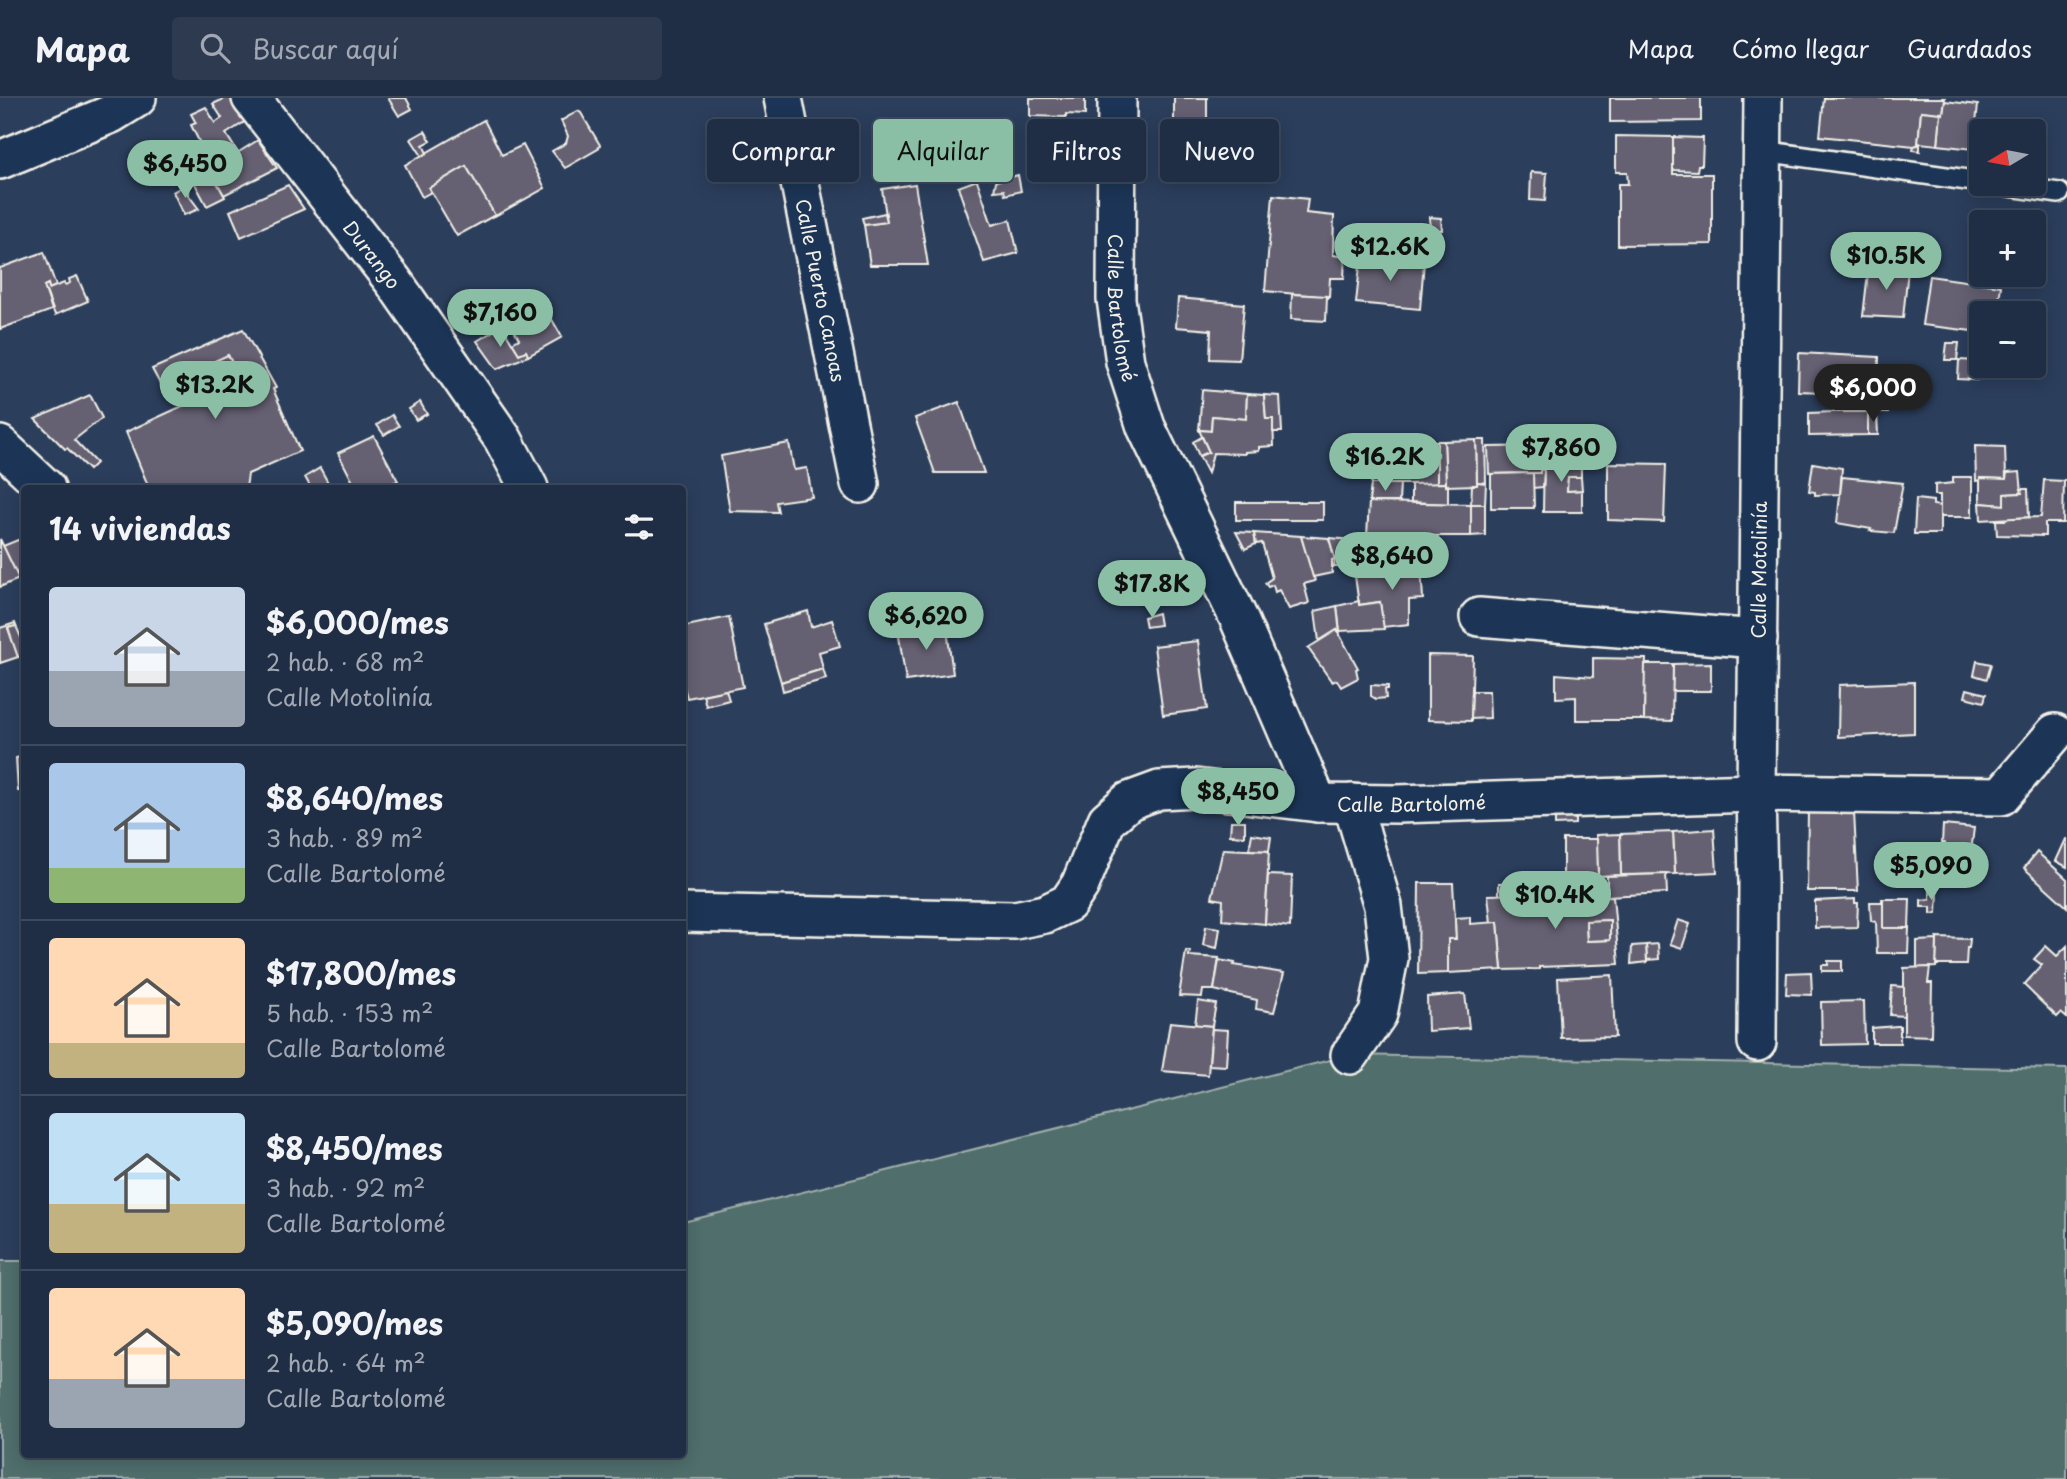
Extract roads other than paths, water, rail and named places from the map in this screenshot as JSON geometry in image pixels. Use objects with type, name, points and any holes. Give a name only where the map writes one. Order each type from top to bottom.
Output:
[{"type":"street","points":[[0,160],[111,114],[137,98]]},
{"type":"street","name":"Durango","points":[[251,98],[394,282],[503,439],[526,485]]},
{"type":"street","name":"Calle Puerto Canoas","points":[[783,98],[860,484]]},
{"type":"street","name":"Calle Bartolomé","points":[[1117,98],[1116,299],[1125,362],[1146,427],[1238,617],[1335,803],[1397,804],[1756,793],[2001,796],[2055,733]]},
{"type":"street","name":"Calle Motolinía","points":[[1757,1042],[1756,793],[1763,98]]},
{"type":"street","points":[[0,445],[43,485]]},
{"type":"street","points":[[1479,617],[1758,639]]},
{"type":"street","points":[[686,913],[1015,920],[1045,914],[1068,903],[1080,885],[1107,820],[1129,802],[1159,790],[1196,788],[1335,803],[1383,906],[1389,958],[1378,1014],[1350,1055]]},
{"type":"lane","points":[[1763,150],[1969,180]]},
{"type":"lane","points":[[2046,191],[2059,193]]}]
